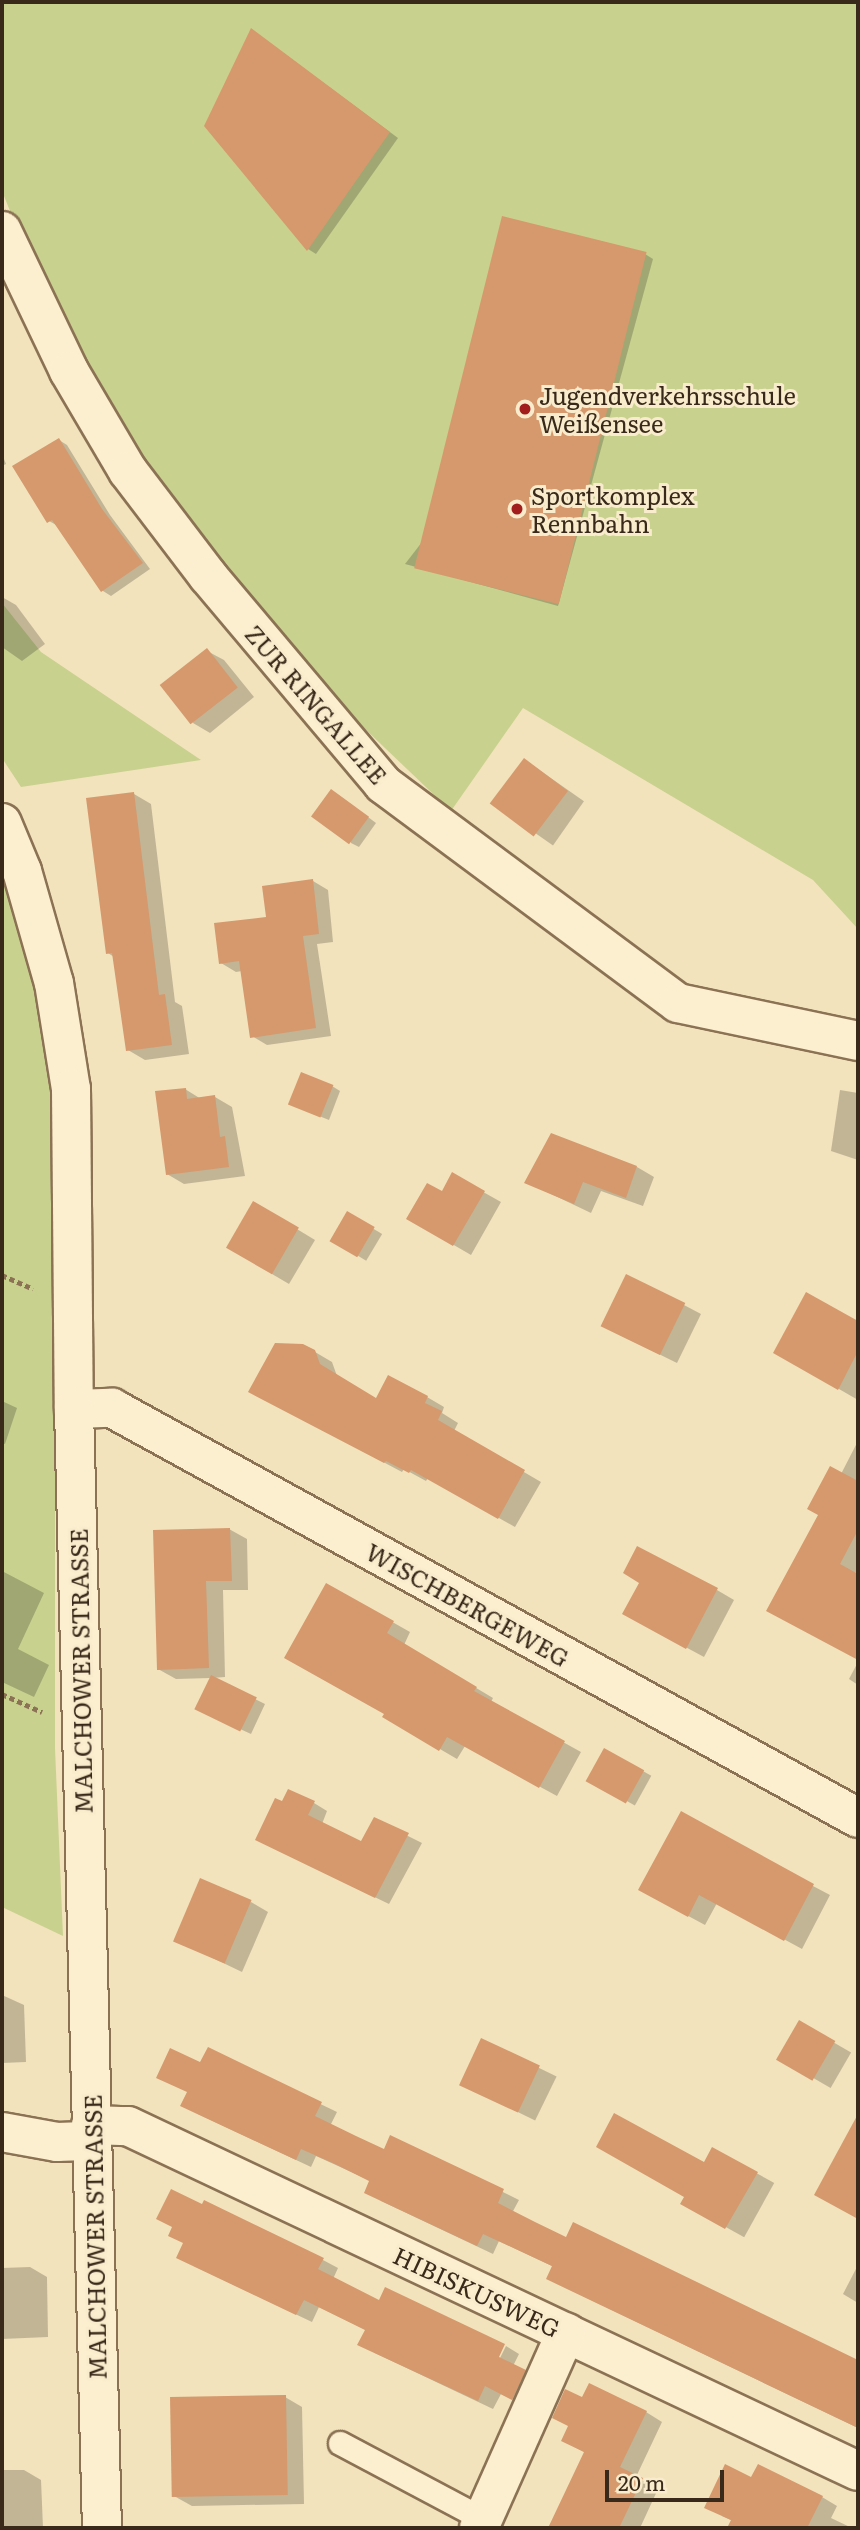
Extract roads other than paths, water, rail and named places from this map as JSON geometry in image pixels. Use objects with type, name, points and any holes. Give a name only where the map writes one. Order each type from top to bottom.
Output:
[{"type":"street","name":"ZUR RINGALLEE","points":[[2,231],[69,371],[128,471],[208,576],[383,784],[678,1003],[858,1041]]},
{"type":"street","name":"MALCHOWER STRASSE","points":[[2,822],[22,871],[54,983],[71,1089],[74,1409],[102,2528]]},
{"type":"street","name":"WISCHBERGEWEG","points":[[74,1409],[112,1408],[858,1818]]},
{"type":"street","name":"HIBISKUSWEG","points":[[2,2132],[57,2141],[128,2126],[858,2471]]},
{"type":"street","points":[[481,2524],[566,2333]]},
{"type":"lane","points":[[340,2444],[481,2524]]},
{"type":"place","name":"Jugendverkehrsschule Weißensee","points":[[525,409]]},
{"type":"place","name":"Sportkomplex Rennbahn","points":[[517,509]]}]
